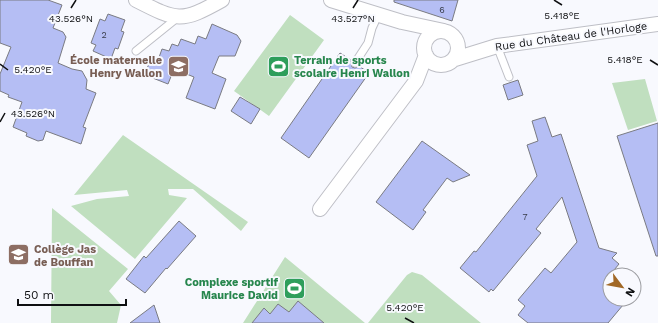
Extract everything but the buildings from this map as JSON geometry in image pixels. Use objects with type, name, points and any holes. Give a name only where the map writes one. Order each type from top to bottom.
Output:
[{"type":"street","points":[[136,0],[177,18],[193,15],[222,0]]},
{"type":"street","name":"Rue du Château de l'Horloge","points":[[331,0],[491,47]]},
{"type":"street","points":[[402,22],[426,50],[432,62],[440,65]]},
{"type":"street","name":"Rue du Château de l'Horloge","points":[[455,59],[491,47],[658,24]]},
{"type":"street","points":[[320,208],[416,81],[429,36],[434,33],[448,34],[458,44],[455,59],[451,62],[440,65],[416,81]]},
{"type":"lane","points":[[354,63],[368,43],[372,28],[378,15]]},
{"type":"lane","points":[[136,50],[177,18]]},
{"type":"lane","points":[[491,47],[509,77]]},
{"type":"green space","name":"Terrain de sports scolaire Henri Wallon","points":[[290,15],[324,40],[269,116],[234,91]]},
{"type":"green space","points":[[645,79],[657,121],[628,130],[612,83]]},
{"type":"green space","points":[[123,135],[248,222],[241,231],[193,189],[168,189],[169,195],[187,198],[135,259],[71,206],[97,199],[129,196],[127,190],[74,195]]},
{"type":"green space","points":[[52,208],[128,269],[109,291],[121,305],[117,323],[51,323]]},
{"type":"green space","name":"Complexe sportif Maurice David","points":[[285,257],[365,323],[243,323]]},
{"type":"green space","points":[[412,272],[422,275],[481,323],[368,323],[407,275]]},
{"type":"place","name":"École maternelle Henry Wallon","points":[[178,66]]},
{"type":"place","name":"Terrain de sports scolaire Henri Wallon","points":[[279,66]]},
{"type":"place","name":"Collège Jas de Bouffan","points":[[18,255]]},
{"type":"place","name":"Complexe sportif Maurice David","points":[[294,288]]}]
